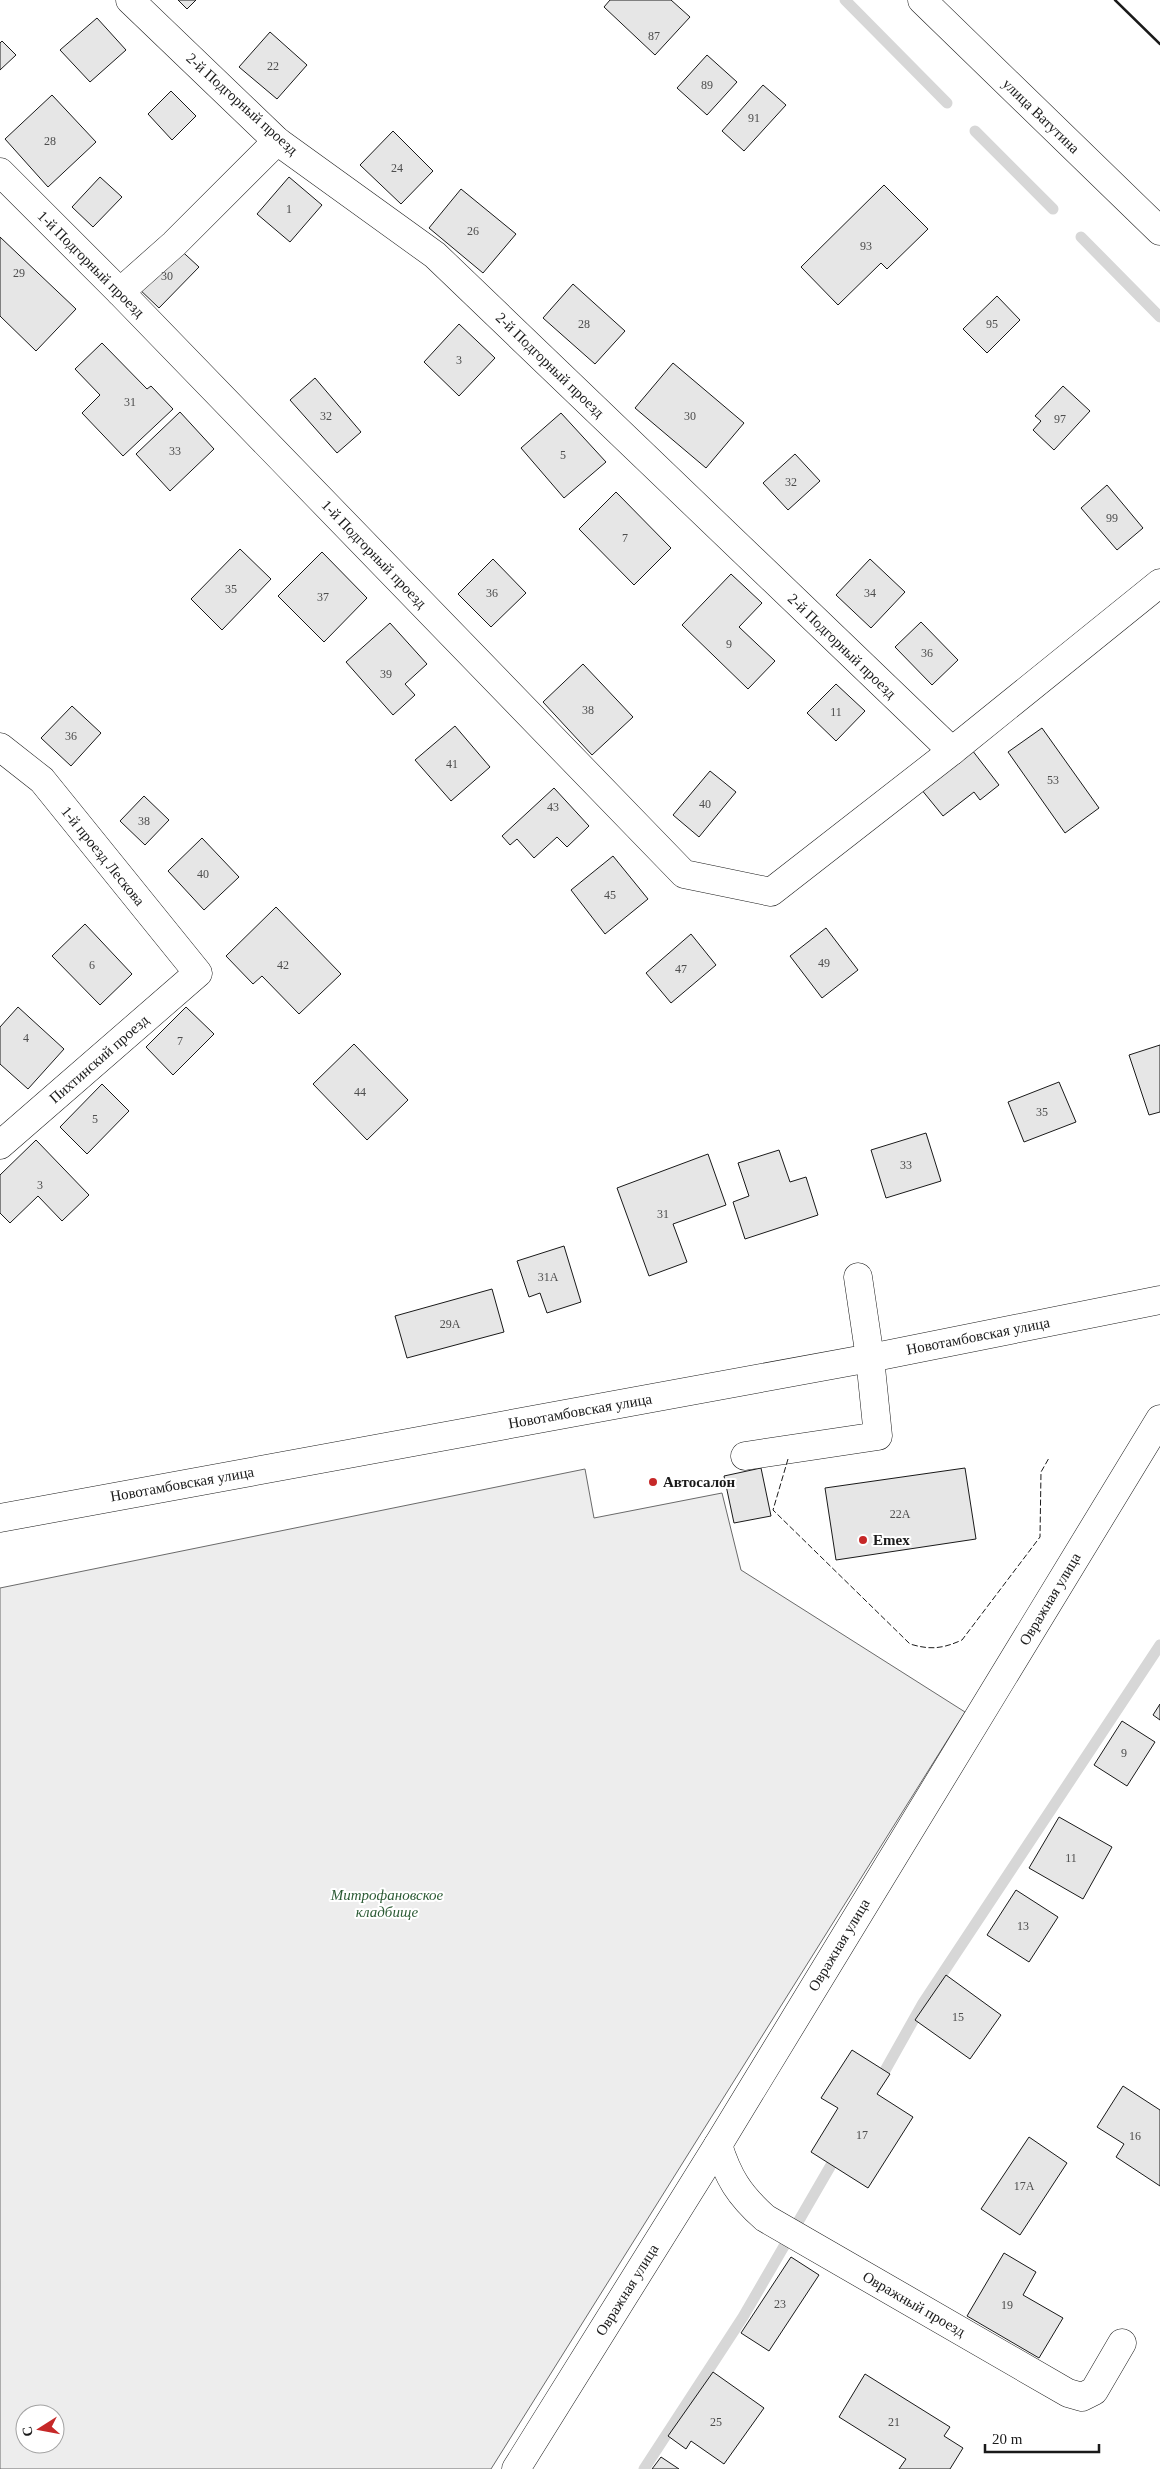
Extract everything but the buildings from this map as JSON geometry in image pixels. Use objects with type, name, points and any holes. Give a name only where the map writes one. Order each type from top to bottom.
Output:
[{"type":"street","name":"2-й Подгорный проезд","points":[[130,0],[277,141],[435,255],[952,751]]},
{"type":"street","name":"улица Ватутина","points":[[922,0],[1156,218]]},
{"type":"street","points":[[120,292],[174,244],[277,141]]},
{"type":"street","name":"1-й Подгорный проезд","points":[[0,172],[120,292],[684,874],[771,892],[952,751]]},
{"type":"street","points":[[952,751],[1160,583]]},
{"type":"street","name":"1-й проезд Лескова","points":[[0,747],[42,780],[198,973]]},
{"type":"street","name":"Пихтинский проезд","points":[[0,1145],[198,973]]},
{"type":"street","points":[[746,1456],[878,1436],[870,1358],[858,1277]]},
{"type":"street","name":"Новотамбовская улица","points":[[0,1518],[870,1358],[1160,1300]]},
{"type":"street","name":"Овражная улица","points":[[516,2469],[718,2145],[1160,1420]]},
{"type":"street","name":"Овражный проезд","points":[[718,2145],[727,2172],[745,2200],[765,2218],[1068,2394],[1082,2397],[1094,2392],[1122,2343]]},
{"type":"green space","name":"Митрофановское кладбище","points":[[585,1469],[594,1518],[722,1493],[741,1570],[965,1712],[491,2469],[0,2469],[0,1588]]},
{"type":"waterway","points":[[845,0],[947,103]]},
{"type":"waterway","points":[[975,131],[1053,209]]},
{"type":"waterway","points":[[1081,237],[1160,317]]},
{"type":"waterway","points":[[878,2083],[923,2003],[1160,1645]]},
{"type":"waterway","points":[[644,2469],[743,2317],[838,2153]]},
{"type":"fence","points":[[788,1459],[773,1510],[910,1644],[930,1648],[942,1647],[962,1640],[1040,1537],[1041,1472],[1049,1458]]},
{"type":"wall","points":[[1115,0],[1160,44]]},
{"type":"place","name":"Автосалон","points":[[653,1482]]},
{"type":"place","name":"Emex","points":[[863,1540]]}]
